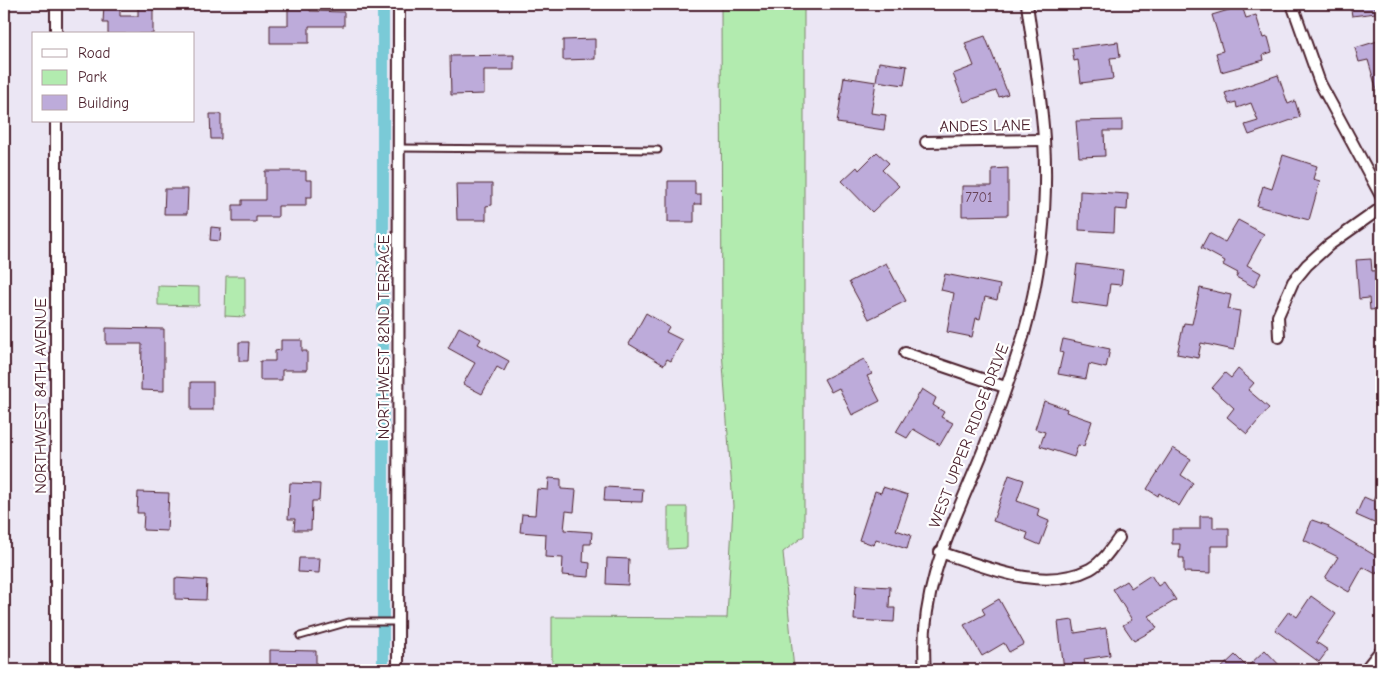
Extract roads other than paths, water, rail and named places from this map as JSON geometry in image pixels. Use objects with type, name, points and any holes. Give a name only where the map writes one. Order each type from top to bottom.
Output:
[{"type":"street","points":[[56,4],[56,32]]},
{"type":"street","name":"NORTHWEST 82ND TERRACE","points":[[398,670],[399,4]]},
{"type":"street","name":"WEST UPPER RIDGE DRIVE","points":[[925,670],[923,630],[928,595],[940,552],[982,451],[1023,336],[1038,262],[1044,197],[1044,140],[1027,4]]},
{"type":"street","points":[[1292,4],[1320,83],[1381,196]]},
{"type":"street","name":"NORTHWEST 84TH AVENUE","points":[[56,122],[56,670]]},
{"type":"street","name":"ANDES LANE","points":[[926,142],[1044,140]]},
{"type":"street","points":[[1279,337],[1278,316],[1293,282],[1306,265],[1381,208]]},
{"type":"street","points":[[905,353],[1006,387]]},
{"type":"street","points":[[940,552],[1009,574],[1040,579],[1067,576],[1090,569],[1105,557],[1119,538]]},
{"type":"street","points":[[1365,670],[1381,650]]},
{"type":"lane","points":[[399,148],[658,150]]},
{"type":"lane","points":[[300,636],[349,622],[398,622]]},
{"type":"waterway","points":[[383,4],[383,670]]}]
